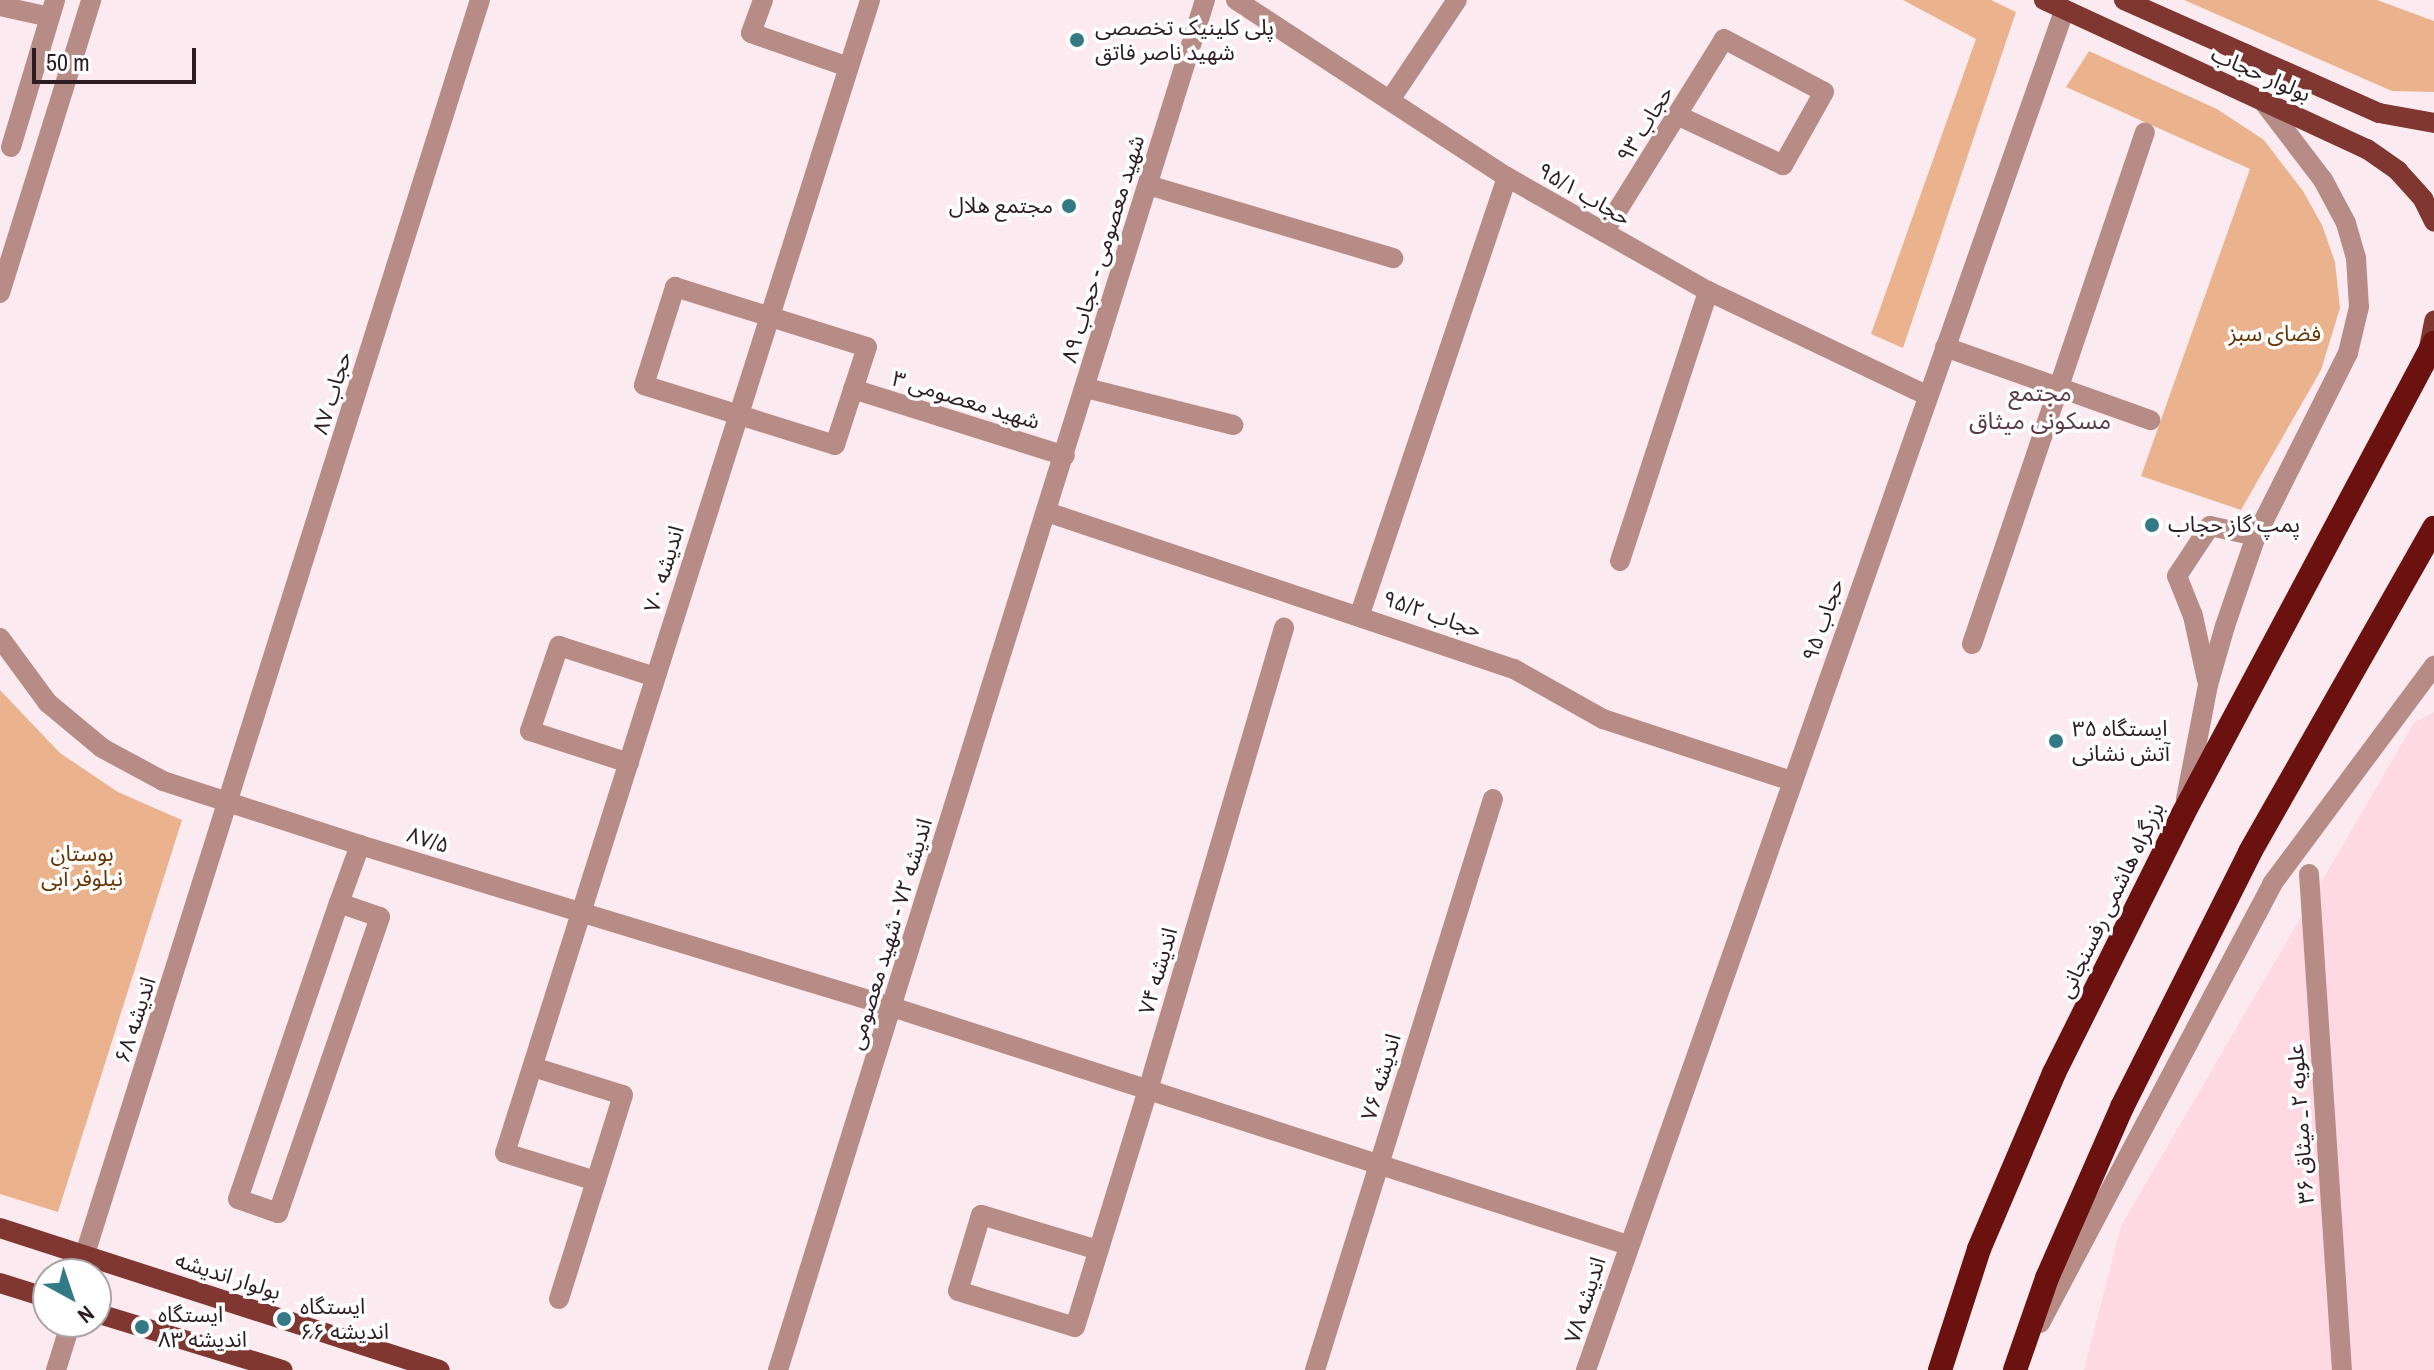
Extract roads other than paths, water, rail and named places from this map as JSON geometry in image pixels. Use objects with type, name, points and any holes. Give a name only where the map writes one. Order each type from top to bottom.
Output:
[{"type":"highway","name":"بزرگراه هاشمی رفسنجانی","points":[[1940,1370],[1979,1249],[2054,1073],[2183,814],[2431,348]]},
{"type":"highway","points":[[2015,1370],[2047,1278],[2129,1093],[2250,852],[2434,528]]},
{"type":"main road","name":"بولوار حجاب","points":[[2044,0],[2367,149],[2398,171],[2429,200],[2434,222]]},
{"type":"main road","name":"بولوار حجاب","points":[[2124,0],[2379,113],[2434,123]]},
{"type":"main road","points":[[2431,348],[2434,321]]},
{"type":"main road","name":"بولوار اندیشه","points":[[0,1228],[440,1370]]},
{"type":"main road","points":[[0,1283],[32,1293]]},
{"type":"main road","points":[[112,1318],[282,1370]]},
{"type":"street","points":[[0,293],[91,0]]},
{"type":"street","name":"حجاب ۸۷","points":[[231,801],[480,0]]},
{"type":"street","points":[[763,0],[751,33],[848,67]]},
{"type":"street","name":"اندیشه ۷۰","points":[[596,1181],[505,1153],[870,0]]},
{"type":"street","name":"شهید معصومی - حجاب ۸۹","points":[[1047,512],[1205,0]]},
{"type":"street","name":"حجاب ۹۵/۱","points":[[1236,0],[1507,177],[1708,291],[1928,396]]},
{"type":"street","points":[[1390,100],[1457,0]]},
{"type":"street","points":[[0,6],[53,8],[5,145],[42,157]]},
{"type":"street","name":"حجاب ۹۵","points":[[1628,1245],[2064,11]]},
{"type":"street","name":"حجاب ۹۳","points":[[1604,232],[1679,116],[1724,39],[1824,92],[1783,165],[1679,116]]},
{"type":"street","points":[[2183,814],[2208,685],[2256,536],[2348,353],[2359,307],[2356,258],[2346,223],[2323,180],[2262,100]]},
{"type":"street","points":[[1972,644],[2145,132]]},
{"type":"street","points":[[1360,614],[1507,177]]},
{"type":"street","points":[[1148,185],[1393,258]]},
{"type":"street","points":[[675,287],[867,347],[853,389],[835,445],[644,385],[675,287]]},
{"type":"street","points":[[1620,561],[1708,291]]},
{"type":"street","points":[[1945,347],[2150,420]]},
{"type":"street","points":[[1086,388],[1233,425]]},
{"type":"street","name":"شهید معصومی ۳","points":[[853,389],[1065,456]]},
{"type":"street","name":"حجاب ۹۵/۲","points":[[1047,512],[1360,614],[1514,669],[1603,719],[1792,781]]},
{"type":"street","name":"اندیشه ۷۲ - شهید معصومی","points":[[778,1370],[1047,512]]},
{"type":"street","points":[[2208,685],[2193,616],[2177,576],[2210,526],[2256,536]]},
{"type":"street","name":"اندیشه ۷۴","points":[[1098,1250],[981,1215],[958,1291],[1075,1327],[1284,628]]},
{"type":"street","name":"۸۷/۵","points":[[0,638],[48,703],[102,748],[163,781],[360,845],[892,1007],[1628,1245]]},
{"type":"street","points":[[629,763],[530,731],[559,646],[655,677]]},
{"type":"street","points":[[2015,1370],[2272,884],[2427,681],[2434,666]]},
{"type":"street","name":"اندیشه ۷۶","points":[[1315,1370],[1493,799]]},
{"type":"street","name":"اندیشه ۶۸","points":[[85,1254],[231,801]]},
{"type":"street","points":[[339,903],[380,917],[278,1213],[238,1199],[339,903],[360,845]]},
{"type":"street","name":"علویه ۲ ـ میثاق ۳۶","points":[[2309,874],[2342,1370]]},
{"type":"street","points":[[533,1067],[623,1095],[559,1299]]},
{"type":"street","name":"اندیشه ۷۸","points":[[1586,1370],[1628,1245]]},
{"type":"street","points":[[56,1370],[66,1338]]},
{"type":"place","name":"پلی کلینیک تخصصی شهید ناصر فاتق","points":[[1077,40]]},
{"type":"place","name":"مجتمع هلال","points":[[1069,206]]},
{"type":"place","name":"پمپ گاز حجاب","points":[[2152,525]]},
{"type":"place","name":"ایستگاه ۳۵ آتش نشانی","points":[[2056,741]]},
{"type":"place","name":"ایستگاه اندیشه ۶۶","points":[[284,1319]]},
{"type":"place","name":"ایستگاه اندیشه ۸۳","points":[[142,1327]]},
{"type":"district","name":"مجتمع مسکونی میثاق","points":[[2040,407]]},
{"type":"park label","name":"فضای سبز","points":[[2275,334]]},
{"type":"park label","name":"بوستان نیلوفر آبی","points":[[82,866]]}]
